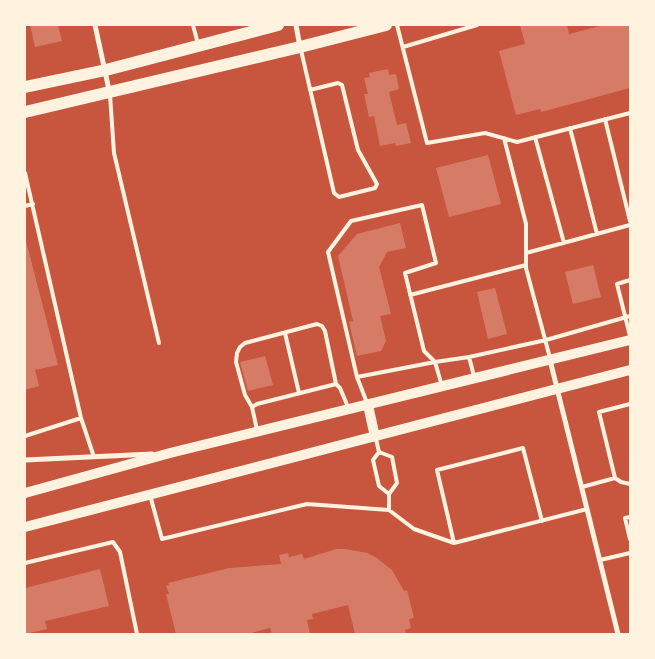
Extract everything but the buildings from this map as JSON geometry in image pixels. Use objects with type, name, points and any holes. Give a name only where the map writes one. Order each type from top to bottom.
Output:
[{"type":"main road","points":[[25,87],[106,70],[278,25]]},
{"type":"main road","points":[[25,112],[386,25]]},
{"type":"main road","points":[[25,494],[170,453],[550,360],[630,338]]},
{"type":"main road","points":[[25,528],[630,370]]},
{"type":"main road","points":[[368,405],[375,437]]},
{"type":"street","points":[[95,25],[110,93]]},
{"type":"street","points":[[296,25],[300,47]]},
{"type":"street","points":[[550,360],[618,634]]},
{"type":"street","points":[[25,460],[170,453]]},
{"type":"lane","points":[[193,25],[199,46]]},
{"type":"lane","points":[[397,25],[427,143],[485,133],[517,142],[630,113]]},
{"type":"lane","points":[[403,47],[477,25]]},
{"type":"lane","points":[[300,47],[310,90],[334,193],[339,196],[375,188],[377,184],[358,150],[342,85],[338,83],[310,90]]},
{"type":"lane","points":[[110,93],[114,153],[158,343]]},
{"type":"lane","points":[[605,120],[630,221]]},
{"type":"lane","points":[[570,128],[597,234]]},
{"type":"lane","points":[[535,137],[564,243]]},
{"type":"lane","points":[[504,138],[526,224],[526,265],[550,360]]},
{"type":"lane","points":[[25,173],[81,418],[94,457]]},
{"type":"lane","points":[[25,206],[33,204]]},
{"type":"lane","points":[[368,405],[357,377],[328,252],[352,221],[422,205],[436,263],[405,273],[424,351],[435,362],[442,386]]},
{"type":"lane","points":[[526,253],[630,225]]},
{"type":"lane","points":[[410,295],[526,265]]},
{"type":"lane","points":[[630,280],[617,284],[628,317],[630,338]]},
{"type":"lane","points":[[357,377],[469,357],[546,340],[628,317]]},
{"type":"lane","points":[[257,432],[252,407],[243,389],[236,362],[236,353],[245,344],[317,324],[322,326],[325,331],[336,384],[344,394],[348,410]]},
{"type":"lane","points":[[285,333],[299,394]]},
{"type":"lane","points":[[469,357],[475,378]]},
{"type":"lane","points":[[252,407],[257,404],[336,384]]},
{"type":"lane","points":[[630,404],[599,412],[615,478],[630,484]]},
{"type":"lane","points":[[25,436],[81,418]]},
{"type":"lane","points":[[375,437],[379,452]]},
{"type":"lane","points":[[454,543],[437,470],[524,448],[542,521]]},
{"type":"lane","points":[[379,452],[373,460],[379,486],[389,494]]},
{"type":"lane","points":[[379,452],[392,457],[397,483],[389,494],[389,510]]},
{"type":"lane","points":[[582,487],[615,478]]},
{"type":"lane","points":[[150,495],[162,539],[307,504],[389,510],[414,529],[454,543],[587,509]]},
{"type":"lane","points":[[630,516],[624,518],[630,539]]},
{"type":"lane","points":[[25,563],[113,542],[120,552],[137,634]]},
{"type":"lane","points":[[600,560],[630,553]]}]
